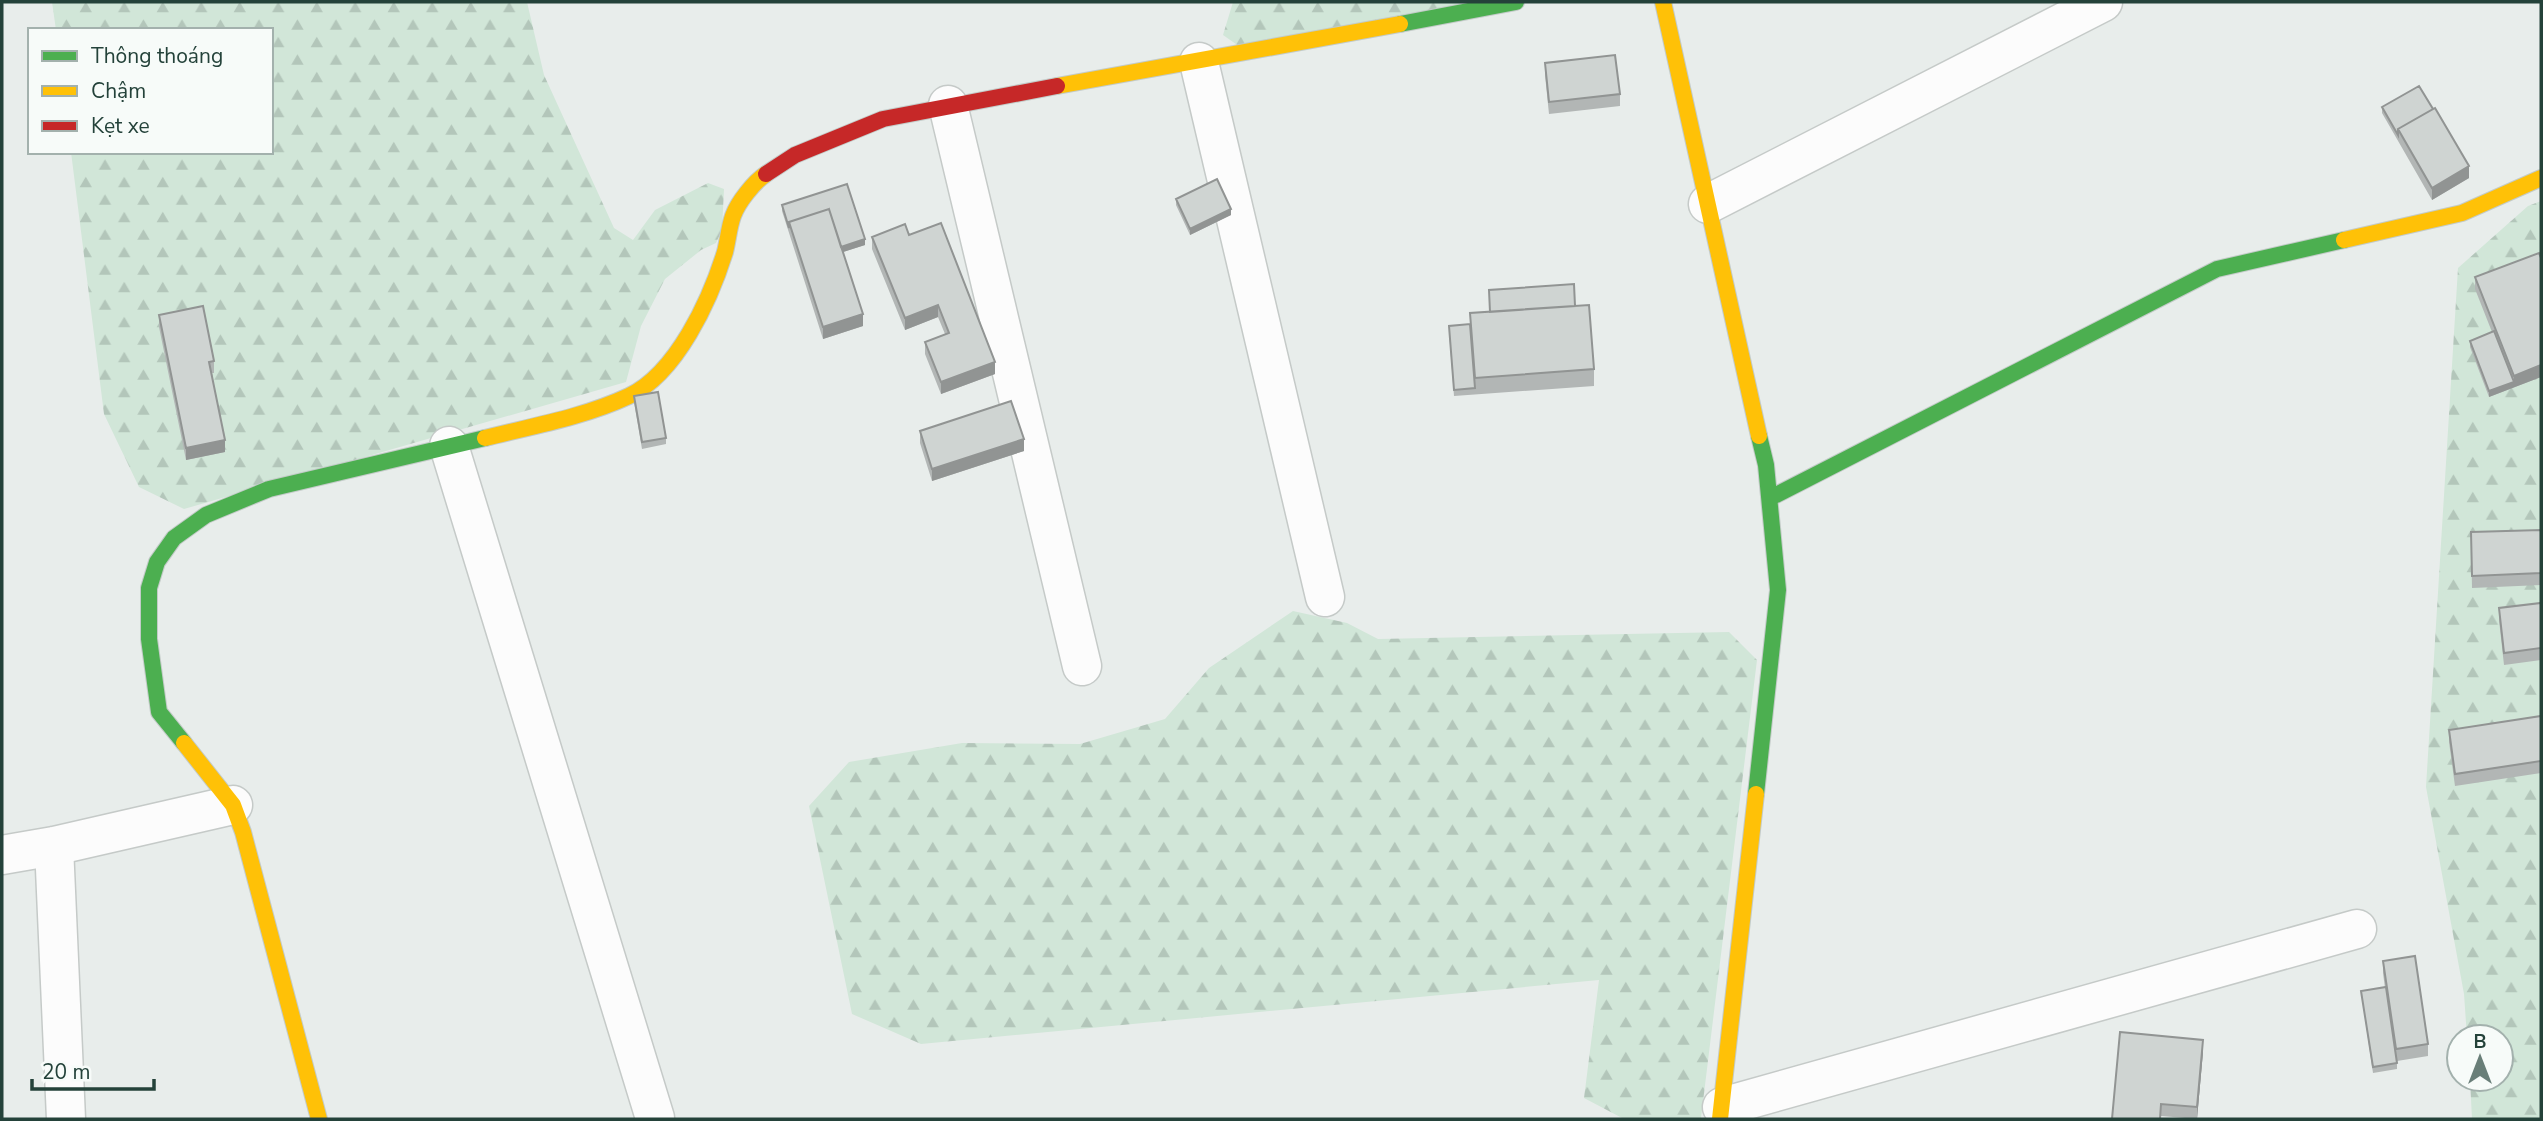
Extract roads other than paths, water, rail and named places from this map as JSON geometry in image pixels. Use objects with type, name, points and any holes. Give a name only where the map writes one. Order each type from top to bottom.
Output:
[{"type":"street","points":[[319,1119],[243,832],[233,805],[159,712],[149,639],[149,588],[157,562],[174,538],[206,515],[269,489],[575,416],[631,395],[657,373],[687,339],[707,303],[725,251],[734,212],[759,179],[794,155],[883,119],[1516,2]]},
{"type":"street","points":[[1663,2],[1766,465],[1778,590],[1721,1113],[2357,929]]},
{"type":"street","points":[[1708,204],[2103,2]]},
{"type":"street","points":[[1199,62],[1325,597]]},
{"type":"street","points":[[948,105],[1082,666]]},
{"type":"street","points":[[1770,498],[2217,269],[2462,212],[2541,178]]},
{"type":"street","points":[[449,446],[655,1118]]},
{"type":"street","points":[[2,855],[54,846],[233,805]]},
{"type":"street","points":[[54,846],[66,1119]]}]
